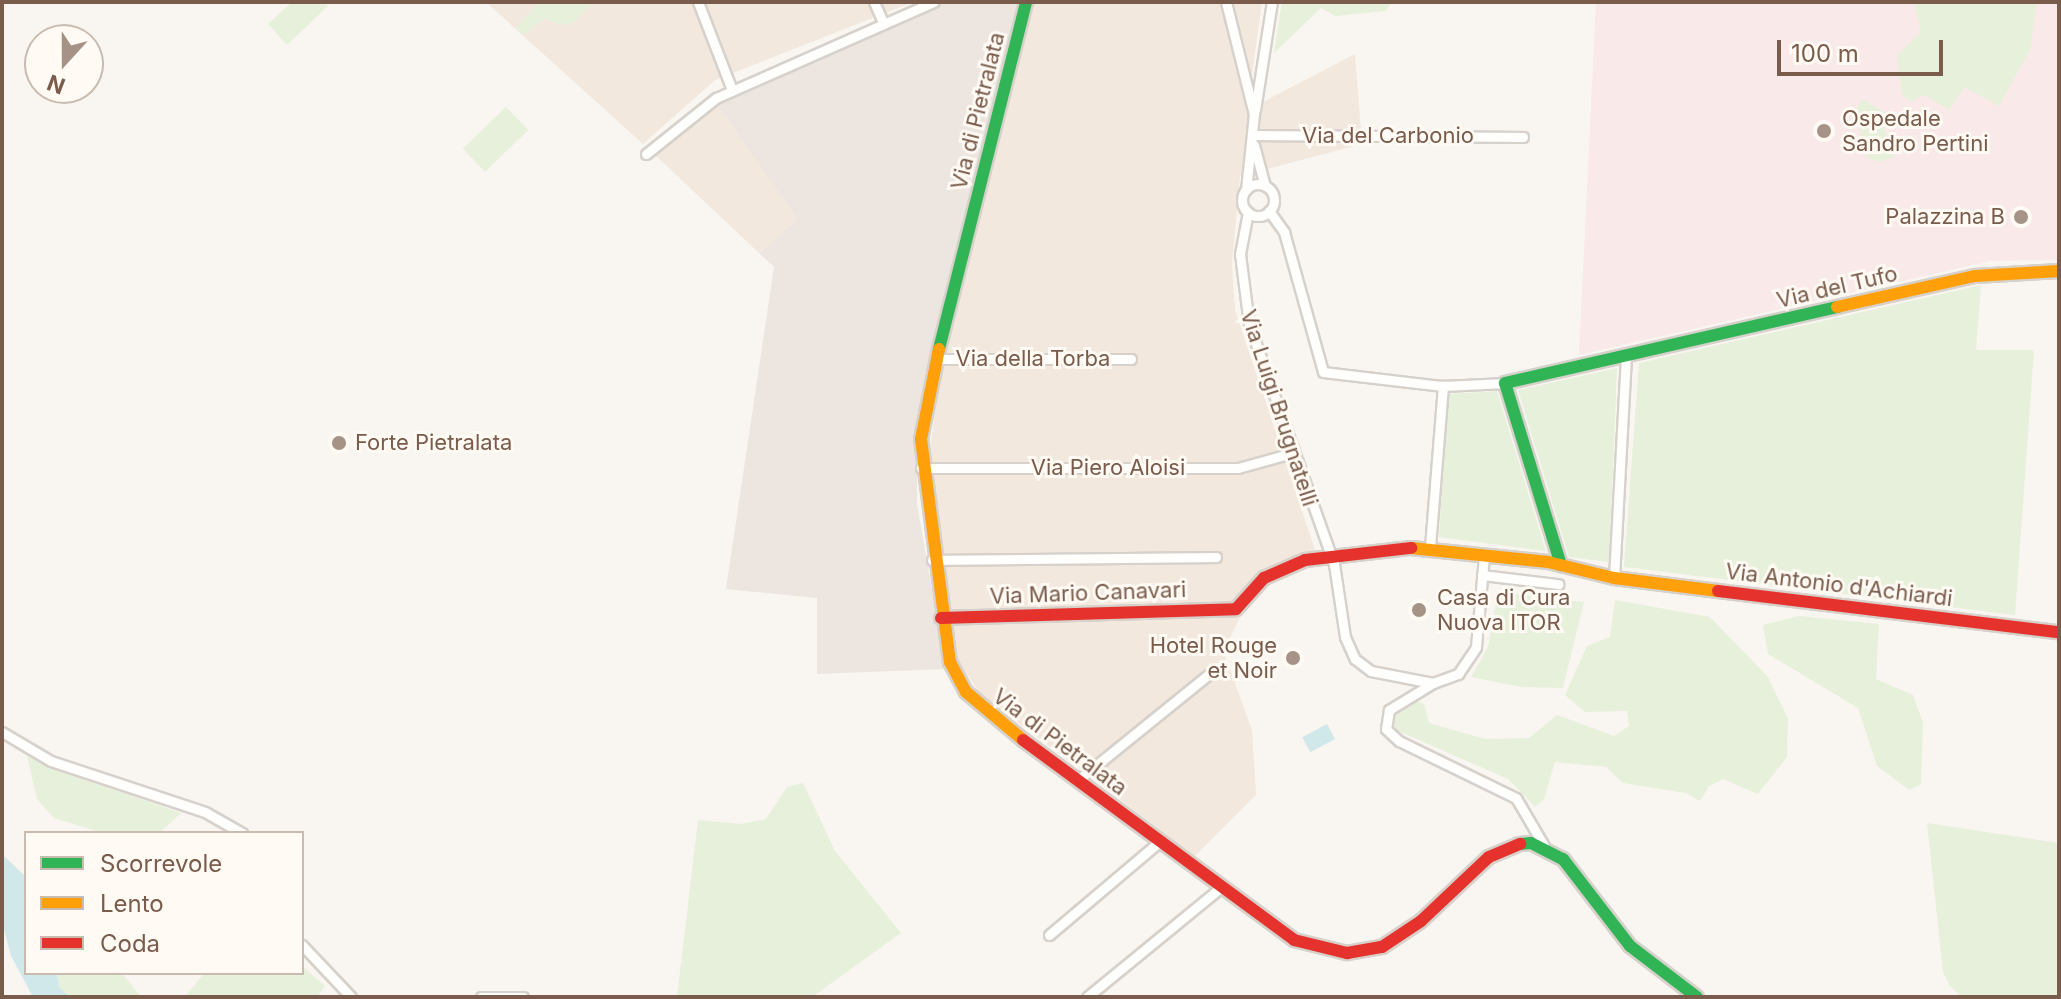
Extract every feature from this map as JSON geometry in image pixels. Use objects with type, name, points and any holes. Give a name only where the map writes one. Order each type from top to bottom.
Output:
[{"type":"street","points":[[698,2],[732,90]]},
{"type":"street","points":[[874,2],[884,24]]},
{"type":"street","points":[[646,154],[695,111],[732,90],[934,2]]},
{"type":"street","name":"Via di Pietralata","points":[[1026,2],[923,415],[921,468],[941,618],[950,662],[969,696],[1220,888],[1294,940],[1326,950],[1366,952],[1404,935],[1495,853],[1518,843],[1544,846]]},
{"type":"street","points":[[1226,2],[1254,114]]},
{"type":"street","points":[[1253,138],[1265,186],[1274,200],[1269,211],[1258,216],[1248,212],[1242,202],[1272,2]]},
{"type":"street","name":"Via del Carbonio","points":[[1253,138],[1523,137]]},
{"type":"street","points":[[1246,190],[1265,186]]},
{"type":"street","points":[[1269,211],[1284,232],[1323,372],[1443,386],[1505,383],[1561,565]]},
{"type":"street","name":"Via Luigi Brugnatelli","points":[[1248,212],[1240,246],[1243,297],[1292,453],[1327,554],[1336,568],[1347,643],[1355,659],[1371,671],[1433,683]]},
{"type":"street","name":"Via del Tufo","points":[[1505,383],[1975,276],[2059,271]]},
{"type":"street","points":[[1614,578],[1626,355]]},
{"type":"street","name":"Via della Torba","points":[[936,359],[1131,359]]},
{"type":"street","points":[[1430,547],[1443,386]]},
{"type":"street","name":"Via Piero Aloisi","points":[[921,468],[1238,468],[1292,453]]},
{"type":"street","name":"Via Antonio d'Achiardi","points":[[1236,609],[1270,574],[1327,554],[1430,547],[1561,565],[1614,578],[2059,632]]},
{"type":"street","points":[[1484,555],[1474,653],[1458,674],[1433,683],[1389,710],[1386,729],[1399,741],[1516,798],[1544,846],[1563,859],[1630,946],[1697,997]]},
{"type":"street","points":[[932,560],[1216,557]]},
{"type":"street","points":[[1482,575],[1558,584]]},
{"type":"street","name":"Via Mario Canavari","points":[[941,618],[1236,609]]},
{"type":"street","points":[[1077,781],[1208,675]]},
{"type":"street","points":[[2,732],[59,765],[205,812],[238,831]]},
{"type":"street","points":[[1049,935],[1159,842]]},
{"type":"street","points":[[1087,997],[1220,888]]},
{"type":"street","points":[[304,947],[351,997]]},
{"type":"street","points":[[481,997],[523,997]]},
{"type":"shaded area","points":[[486,2],[913,2],[715,80],[643,144]]},
{"type":"shaded area","points":[[946,2],[1019,2],[917,418],[917,504],[946,669],[817,674],[817,598],[726,589],[774,267],[759,253],[798,219],[715,102]]},
{"type":"shaded area","points":[[1034,2],[1262,2],[1251,82],[1259,104],[1355,54],[1362,144],[1240,176],[1232,264],[1235,310],[1315,550],[1265,585],[1242,613],[1227,644],[1225,656],[1252,730],[1256,795],[1195,856],[981,695],[958,661],[928,461],[947,334]]},
{"type":"shaded area","name":"Ospedale Sandro Pertini","points":[[1596,2],[2059,2],[2059,260],[1990,261],[1579,355]]},
{"type":"shaded area","points":[[715,102],[799,219],[759,253],[654,154]]},
{"type":"green space","points":[[292,2],[329,5],[287,45],[268,24]]},
{"type":"green space","points":[[539,2],[594,2],[572,23],[560,25],[545,18],[523,35],[516,28]]},
{"type":"green space","points":[[1282,2],[1393,2],[1385,11],[1335,16],[1321,8],[1274,53]]},
{"type":"green space","points":[[1914,2],[2037,2],[2030,50],[1999,106],[1964,87],[1949,110],[1924,95],[1912,101],[1902,95],[1897,55],[1921,32]]},
{"type":"green space","points":[[1863,99],[1890,116],[1883,124],[1894,157],[1880,162],[1868,158],[1854,111]]},
{"type":"green space","points":[[506,107],[528,130],[485,172],[463,149]]},
{"type":"green space","points":[[1981,285],[1976,350],[2034,350],[2015,615],[1624,567],[1639,363]]},
{"type":"green space","points":[[1617,368],[1609,562],[1569,557],[1518,390]]},
{"type":"green space","points":[[1497,391],[1545,551],[1439,537],[1448,394]]},
{"type":"green space","points":[[1498,592],[1584,602],[1563,688],[1521,687],[1471,677],[1488,647]]},
{"type":"green space","points":[[1615,600],[1710,617],[1768,677],[1788,719],[1787,757],[1758,794],[1723,779],[1709,786],[1700,801],[1686,793],[1623,783],[1606,767],[1555,762],[1544,799],[1535,807],[1508,779],[1396,730],[1391,719],[1416,701],[1424,704],[1429,723],[1485,739],[1529,738],[1557,715],[1614,736],[1629,726],[1627,711],[1585,712],[1565,695],[1587,646],[1610,637]]},
{"type":"green space","points":[[1799,616],[1879,624],[1876,679],[1913,695],[1923,723],[1921,784],[1909,790],[1877,766],[1858,708],[1768,654],[1763,625]]},
{"type":"green space","points":[[27,756],[181,813],[161,831],[96,831],[54,818],[37,799]]},
{"type":"green space","points":[[803,783],[835,851],[901,933],[812,997],[677,997],[698,820],[741,824],[766,819],[787,787]]},
{"type":"green space","points":[[1927,823],[2059,843],[2059,997],[1962,997],[1950,986],[1943,972]]},
{"type":"green space","points":[[304,968],[325,986],[317,997],[185,997],[202,975],[304,975]]},
{"type":"green space","points":[[57,975],[124,975],[141,997],[70,997],[59,987]]},
{"type":"water","points":[[1327,724],[1335,739],[1310,752],[1302,737]]},
{"type":"water","points":[[2,854],[24,875],[24,975],[57,975],[59,987],[70,997],[33,997],[11,956],[2,922]]},
{"type":"traffic: fast","points":[[939,349],[1026,2]]},
{"type":"traffic: fast","points":[[1561,565],[1505,383],[1837,307]]},
{"type":"traffic: fast","points":[[1520,844],[1531,843],[1563,859],[1630,946],[1697,997]]},
{"type":"traffic: slow","points":[[1837,307],[1975,276],[2059,271]]},
{"type":"traffic: slow","points":[[939,349],[921,439],[950,662],[966,692],[1023,740]]},
{"type":"traffic: slow","points":[[1411,548],[1548,562],[1614,578],[1718,591]]},
{"type":"traffic: jam","points":[[941,618],[1236,609],[1264,578],[1305,560],[1411,548]]},
{"type":"traffic: jam","points":[[1718,591],[2059,632]]},
{"type":"traffic: jam","points":[[1023,740],[1294,940],[1347,953],[1382,947],[1421,921],[1489,857],[1520,844]]},
{"type":"place","name":"Ospedale Sandro Pertini","points":[[1824,131]]},
{"type":"place","name":"Palazzina B","points":[[2021,217]]},
{"type":"place","name":"Forte Pietralata","points":[[339,443]]},
{"type":"place","name":"Casa di Cura Nuova ITOR","points":[[1419,610]]},
{"type":"place","name":"Hotel Rouge et Noir","points":[[1293,658]]}]
